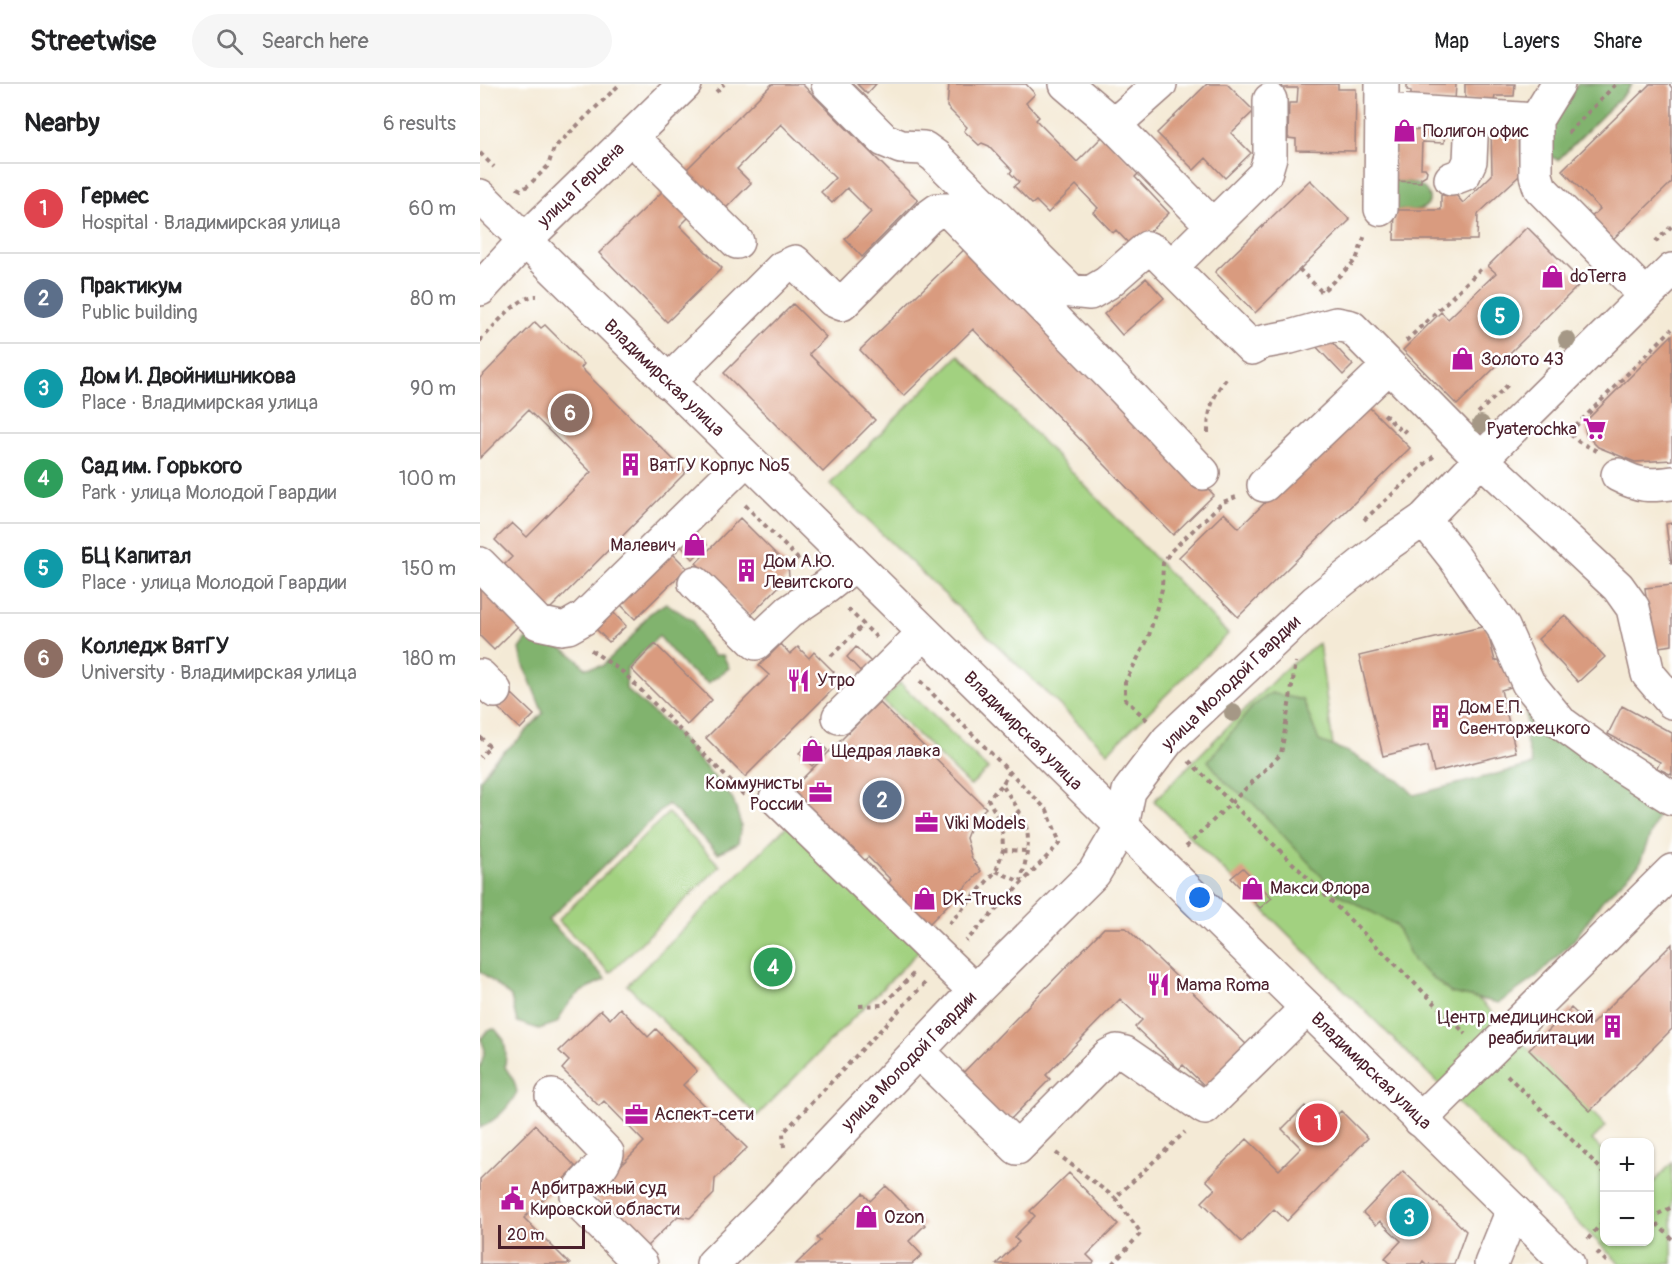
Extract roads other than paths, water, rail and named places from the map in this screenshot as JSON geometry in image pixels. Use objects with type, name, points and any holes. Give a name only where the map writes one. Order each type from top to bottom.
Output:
[{"type":"street","points":[[828,84],[884,140],[901,147],[924,148],[935,156],[1071,291],[1090,293],[1107,283],[1147,248],[1156,252],[1252,348],[1263,342],[1336,324],[1351,327],[1481,459],[1618,586],[1633,608],[1648,674],[1672,702]]},
{"type":"street","points":[[1066,84],[1114,124],[1213,226]]},
{"type":"street","points":[[1114,124],[1160,84]]},
{"type":"street","points":[[1558,84],[1536,120],[1536,175],[1540,188],[1646,296]]},
{"type":"street","name":"улица Герцена","points":[[480,289],[524,241],[631,137],[700,88]]},
{"type":"street","points":[[1381,209],[1382,97],[1472,116],[1536,120]]},
{"type":"street","points":[[1171,267],[1265,174],[1270,157],[1270,100]]},
{"type":"street","points":[[1451,178],[1464,174],[1470,161],[1472,116]]},
{"type":"street","points":[[631,137],[736,242]]},
{"type":"street","name":"Владимирская улица","points":[[480,196],[1513,1210],[1577,1253]]},
{"type":"street","points":[[668,382],[783,268],[795,262],[833,300],[842,304],[927,218],[938,210],[948,210],[1203,473]]},
{"type":"street","name":"улица Молодой Гвардии","points":[[713,1264],[975,992],[1094,873],[1122,826],[1128,791],[1153,726],[1385,546],[1424,519],[1481,459],[1672,270]]},
{"type":"street","points":[[1263,485],[1389,366]]},
{"type":"street","points":[[480,564],[538,623],[561,628],[568,627],[584,618],[746,459]]},
{"type":"street","points":[[1618,475],[1631,482],[1648,486],[1672,483]]},
{"type":"street","points":[[1424,519],[1503,627],[1528,683],[1560,722],[1612,760],[1672,798]]},
{"type":"street","points":[[695,583],[756,643],[789,612],[854,565]]},
{"type":"street","points":[[839,717],[924,633]]},
{"type":"street","points":[[776,798],[944,947],[975,992]]},
{"type":"street","points":[[1420,1120],[1672,870]]},
{"type":"street","points":[[918,1051],[1017,1148],[1108,1056],[1117,1051],[1125,1053],[1204,1108],[1307,1008]]},
{"type":"street","points":[[552,1096],[607,1153],[604,1163],[580,1187],[577,1195],[581,1204],[641,1264]]},
{"type":"street","points":[[1491,1264],[1513,1210]]},
{"type":"place","name":"Полигон офис","points":[[1405,131]]},
{"type":"place","name":"doTerra","points":[[1552,276]]},
{"type":"place","name":"БЦ Капитал","points":[[1500,316]]},
{"type":"place","name":"Золото 43","points":[[1463,359]]},
{"type":"place","name":"Колледж ВятГУ","points":[[570,413]]},
{"type":"place","name":"Pyaterochka","points":[[1595,429]]},
{"type":"place","name":"ВятГУ Корпус №5","points":[[631,465]]},
{"type":"place","name":"Малевич","points":[[694,545]]},
{"type":"place","name":"Дом А.Ю. Левитского","points":[[746,571]]},
{"type":"place","name":"Утро","points":[[799,680]]},
{"type":"place","name":"Дом Е.П. Свенторжецкого","points":[[1441,717]]},
{"type":"place","name":"Щедрая лавка","points":[[813,751]]},
{"type":"place","name":"Коммунисты России","points":[[821,793]]},
{"type":"place","name":"Практикум","points":[[882,800]]},
{"type":"place","name":"Viki Models","points":[[926,823]]},
{"type":"place","name":"Макси Флора","points":[[1252,888]]},
{"type":"place","name":"DK-Trucks","points":[[924,899]]},
{"type":"place","name":"Сад им. Горького","points":[[773,967]]},
{"type":"place","name":"Mama Roma","points":[[1158,985]]},
{"type":"place","name":"Центр медицинской реабилитации","points":[[1612,1027]]},
{"type":"place","name":"Аспект-сети","points":[[636,1114]]},
{"type":"place","name":"Гермес","points":[[1318,1123]]},
{"type":"place","name":"Арбитражный суд Кировской области","points":[[512,1198]]},
{"type":"place","name":"Ozon","points":[[866,1217]]},
{"type":"place","name":"Дом И. Двойнишникова","points":[[1409,1217]]}]
